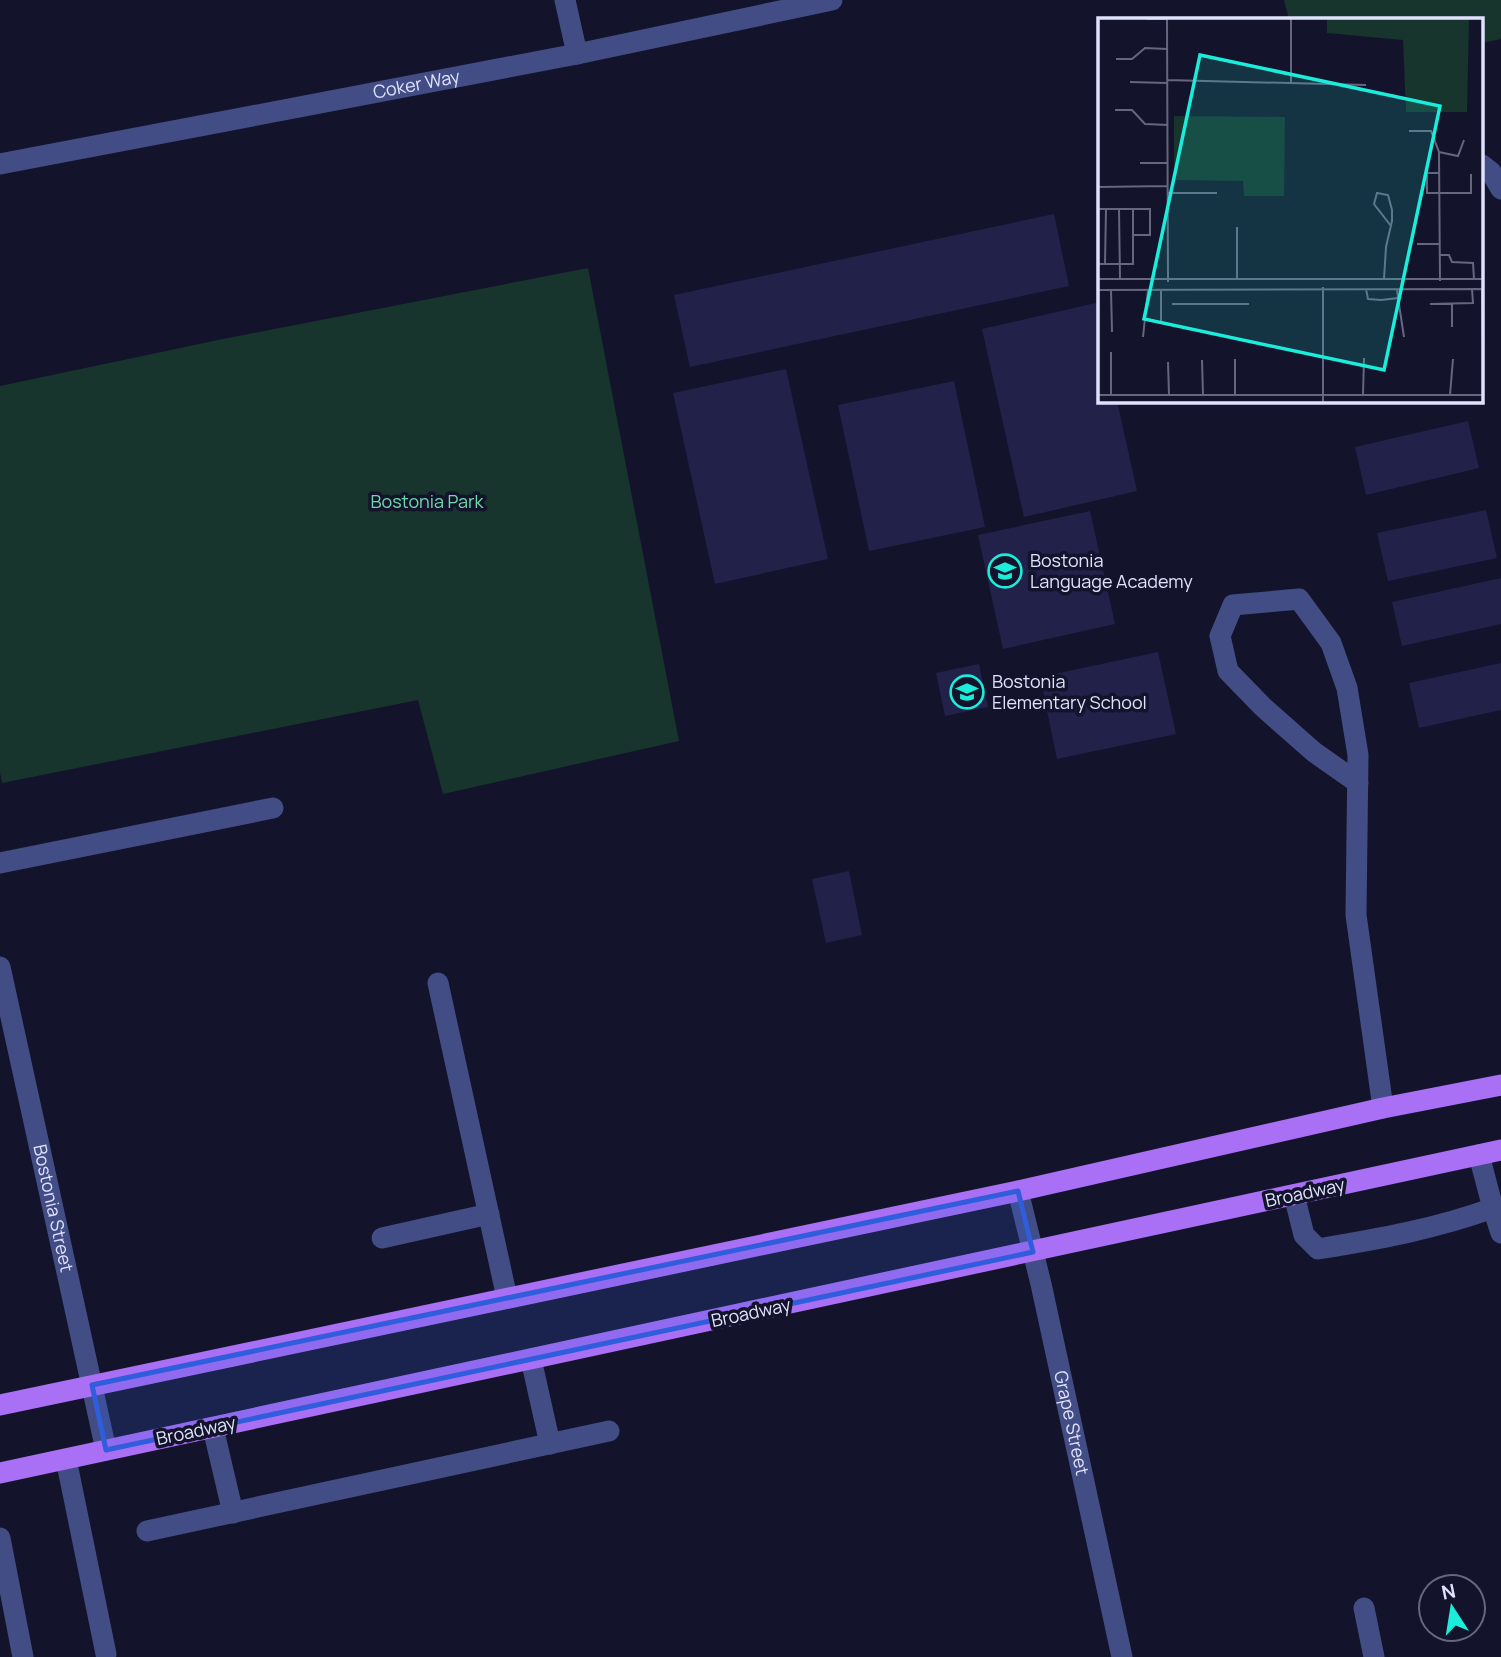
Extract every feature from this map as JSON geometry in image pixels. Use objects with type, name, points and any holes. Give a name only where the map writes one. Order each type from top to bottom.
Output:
[{"type":"main road","points":[[0,1405],[1018,1191],[1383,1108],[1501,1085]]},
{"type":"main road","name":"Broadway","points":[[0,1473],[1501,1150]]},
{"type":"street","points":[[565,0],[577,54]]},
{"type":"street","name":"Coker Way","points":[[0,164],[577,54],[832,0]]},
{"type":"street","points":[[1484,167],[1491,172],[1501,189]]},
{"type":"street","points":[[1357,783],[1314,752],[1263,707],[1228,671],[1220,636],[1233,605],[1300,599],[1331,643],[1347,688],[1358,755],[1356,915],[1383,1108]]},
{"type":"street","points":[[0,863],[273,808]]},
{"type":"street","name":"Bostonia Street","points":[[0,967],[106,1450]]},
{"type":"street","points":[[438,983],[507,1298]]},
{"type":"street","points":[[1479,1155],[1501,1233]]},
{"type":"street","name":"Grape Street","points":[[1018,1191],[1122,1657]]},
{"type":"street","points":[[1294,1195],[1304,1235],[1318,1249],[1397,1236],[1493,1208]]},
{"type":"street","points":[[382,1238],[489,1214]]},
{"type":"street","points":[[531,1359],[550,1444]]},
{"type":"street","points":[[213,1428],[233,1513]]},
{"type":"street","points":[[147,1531],[610,1431]]},
{"type":"street","points":[[66,1459],[106,1654]]},
{"type":"street","points":[[0,1538],[23,1657]]},
{"type":"street","points":[[1364,1608],[1374,1657]]},
{"type":"highlighted area","points":[[1018,1191],[1033,1252],[106,1450],[92,1385]]},
{"type":"green space","points":[[1284,0],[1501,0],[1501,39],[1484,43],[1484,18],[1289,18]]},
{"type":"green space","name":"Bostonia Park","points":[[588,268],[679,741],[443,794],[418,700],[2,783],[0,386],[223,339]]},
{"type":"building","points":[[1054,214],[1069,286],[690,367],[674,295]]},
{"type":"building","points":[[1096,303],[1098,402],[1117,402],[1137,491],[1024,517],[982,329]]},
{"type":"building","points":[[786,369],[828,559],[715,584],[673,393]]},
{"type":"building","points":[[954,381],[985,527],[869,551],[838,405]]},
{"type":"building","points":[[1468,421],[1479,468],[1366,495],[1355,447]]},
{"type":"building","points":[[1486,510],[1497,558],[1388,581],[1377,533]]},
{"type":"building","points":[[1090,511],[1115,624],[1003,649],[978,535]]},
{"type":"building","points":[[1501,578],[1501,624],[1402,646],[1392,602]]},
{"type":"building","points":[[1158,652],[1176,734],[1057,759],[1040,677]]},
{"type":"building","points":[[1501,663],[1501,710],[1419,728],[1409,683]]},
{"type":"building","points":[[979,664],[988,707],[945,716],[936,673]]},
{"type":"building","points":[[849,871],[862,935],[826,943],[812,879]]},
{"type":"place","name":"Bostonia Language Academy","points":[[1005,571]]},
{"type":"place","name":"Bostonia Elementary School","points":[[967,692]]}]
